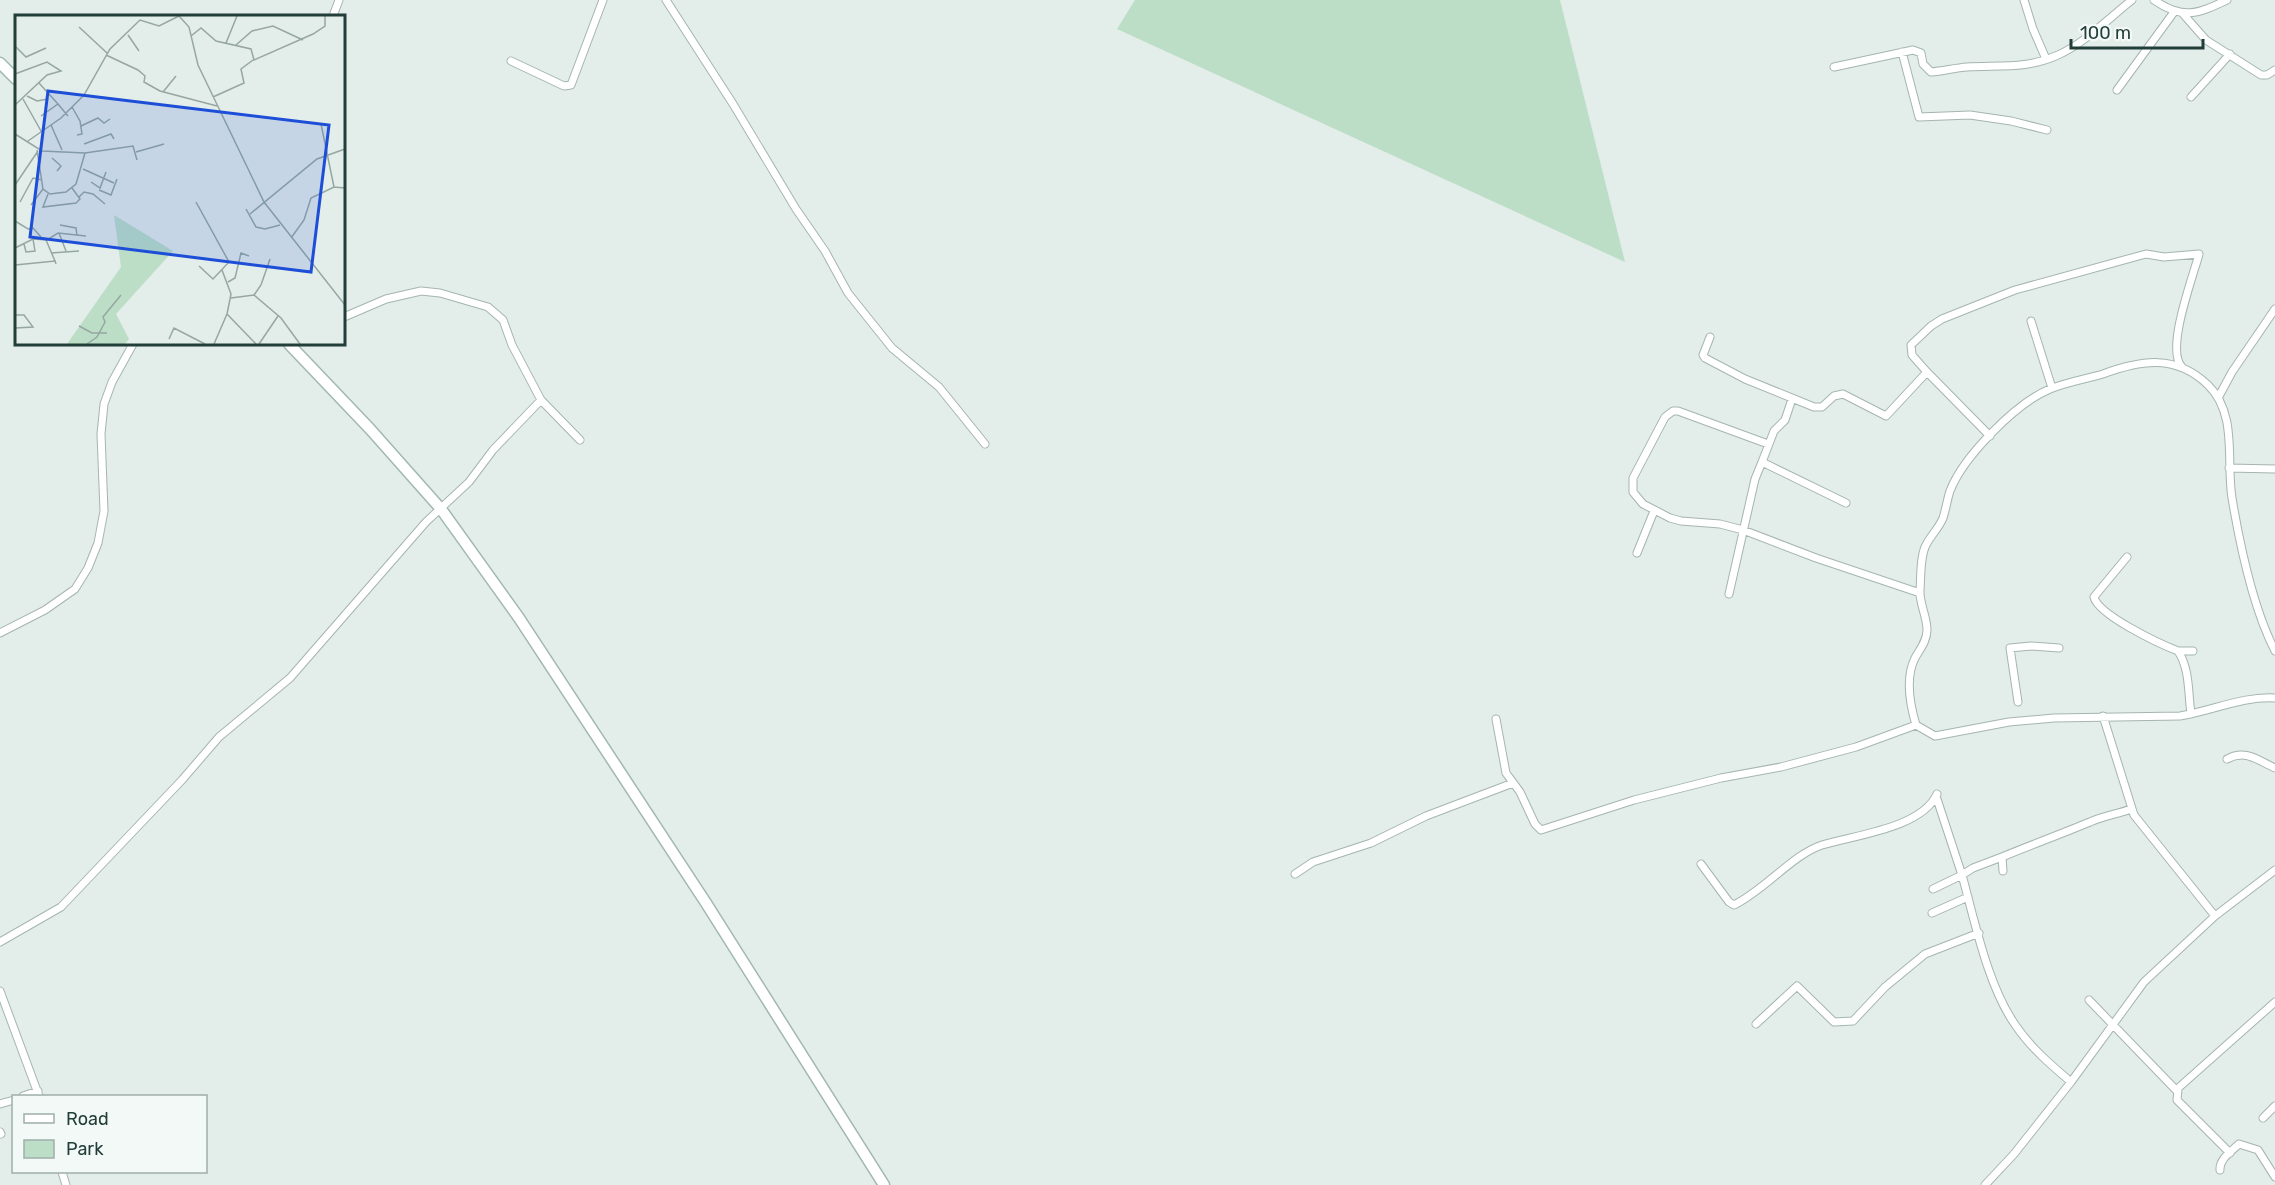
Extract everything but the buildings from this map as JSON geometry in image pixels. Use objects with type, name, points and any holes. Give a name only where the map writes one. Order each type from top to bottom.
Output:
[{"type":"street","points":[[333,15],[339,0]]},
{"type":"street","points":[[510,61],[564,86],[571,86],[603,0]]},
{"type":"street","points":[[666,0],[853,299],[892,348],[939,387],[985,444]]},
{"type":"street","points":[[2024,0],[2033,29],[2046,58]]},
{"type":"street","points":[[1834,67],[1913,50],[1921,53],[1926,68],[1931,72],[1966,67],[2007,68],[2052,58],[2069,49],[2133,0]]},
{"type":"street","points":[[2154,0],[2184,15],[2207,9],[2227,0]]},
{"type":"street","points":[[2117,90],[2174,12]]},
{"type":"street","points":[[2184,15],[2206,40],[2261,75],[2267,75],[2275,70]]},
{"type":"street","points":[[1902,52],[1919,117],[1970,115],[2011,121],[2047,130]]},
{"type":"street","points":[[2191,97],[2230,54]]},
{"type":"street","points":[[0,63],[15,78]]},
{"type":"street","points":[[1990,436],[1912,355],[1911,345],[1942,319],[2015,290],[2146,254],[2164,257],[2199,254],[2176,341],[2178,362],[2183,368]]},
{"type":"street","points":[[345,317],[405,292],[440,292],[481,304],[496,313],[502,320],[512,345],[541,400],[580,440]]},
{"type":"street","points":[[2218,398],[2232,372],[2275,309]]},
{"type":"street","points":[[2031,321],[2052,388]]},
{"type":"street","points":[[1710,337],[1704,349],[1705,358],[1745,379],[1814,407],[1822,407],[1834,396],[1843,394],[1886,416],[1927,372]]},
{"type":"street","points":[[0,633],[45,610],[75,589],[88,568],[98,543],[104,511],[101,434],[104,404],[112,382],[132,345]]},
{"type":"street","points":[[290,345],[370,429],[441,509],[519,618],[640,801],[884,1185]]},
{"type":"street","points":[[2275,651],[2264,626],[2244,554],[2232,498],[2228,433],[2218,398],[2203,381],[2177,365],[2154,362],[2139,364],[2052,388],[2036,396],[1990,436],[1963,468],[1950,491],[1940,525],[1926,546],[1920,593],[1927,631],[1926,641],[1911,671],[1911,702],[1916,725],[1935,736],[2009,722],[2103,716],[2191,714],[2246,699],[2275,698]]},
{"type":"street","points":[[1729,594],[1755,479],[1774,431],[1785,420],[1792,399]]},
{"type":"street","points":[[0,942],[61,907],[219,737],[290,678],[426,522],[463,489],[493,450],[541,400]]},
{"type":"street","points":[[1768,444],[1678,411],[1669,413],[1638,469],[1632,485],[1636,498],[1654,511],[1681,521],[1720,524],[1743,530],[1816,558],[1920,593]]},
{"type":"street","points":[[1762,462],[1846,503]]},
{"type":"street","points":[[2229,468],[2275,469]]},
{"type":"street","points":[[1637,553],[1654,511]]},
{"type":"street","points":[[2127,556],[2094,597],[2095,602],[2109,614],[2154,642],[2178,651],[2193,651]]},
{"type":"street","points":[[2018,702],[2010,648],[2031,646],[2059,648]]},
{"type":"street","points":[[2178,651],[2187,671],[2191,714]]},
{"type":"street","points":[[2103,716],[2131,809],[2140,825],[2215,916]]},
{"type":"street","points":[[1496,718],[1506,773],[1520,792],[1535,824],[1541,830],[1634,800],[1721,778],[1781,767],[1856,747],[1916,725]]},
{"type":"street","points":[[2227,759],[2239,754],[2249,754],[2275,768]]},
{"type":"street","points":[[1295,874],[1313,862],[1371,843],[1426,816],[1512,783]]},
{"type":"street","points":[[1701,864],[1729,902],[1734,905],[1763,888],[1800,858],[1819,846],[1871,834],[1921,814],[1933,803],[1936,795],[1992,978],[2015,1025],[2040,1054],[2071,1082]]},
{"type":"street","points":[[1933,889],[1973,868],[2061,832],[2080,828],[2090,822],[2131,809]]},
{"type":"street","points":[[2002,857],[2003,871]]},
{"type":"street","points":[[1985,1185],[2071,1082],[2144,982],[2215,916],[2275,870]]},
{"type":"street","points":[[1932,913],[1968,897]]},
{"type":"street","points":[[1756,1024],[1797,986],[1834,1022],[1853,1021],[1885,987],[1925,954],[1979,933]]},
{"type":"street","points":[[0,991],[38,1094]]},
{"type":"street","points":[[2089,1000],[2172,1088],[2178,1089]]},
{"type":"street","points":[[2230,1153],[2177,1100],[2178,1089],[2221,1048],[2243,1032],[2275,1002]]},
{"type":"street","points":[[2264,1118],[2275,1106]]},
{"type":"street","points":[[2220,1170],[2220,1165],[2239,1144],[2258,1150],[2275,1177]]},
{"type":"green space","points":[[1135,0],[1560,0],[1625,262],[1117,29]]}]
